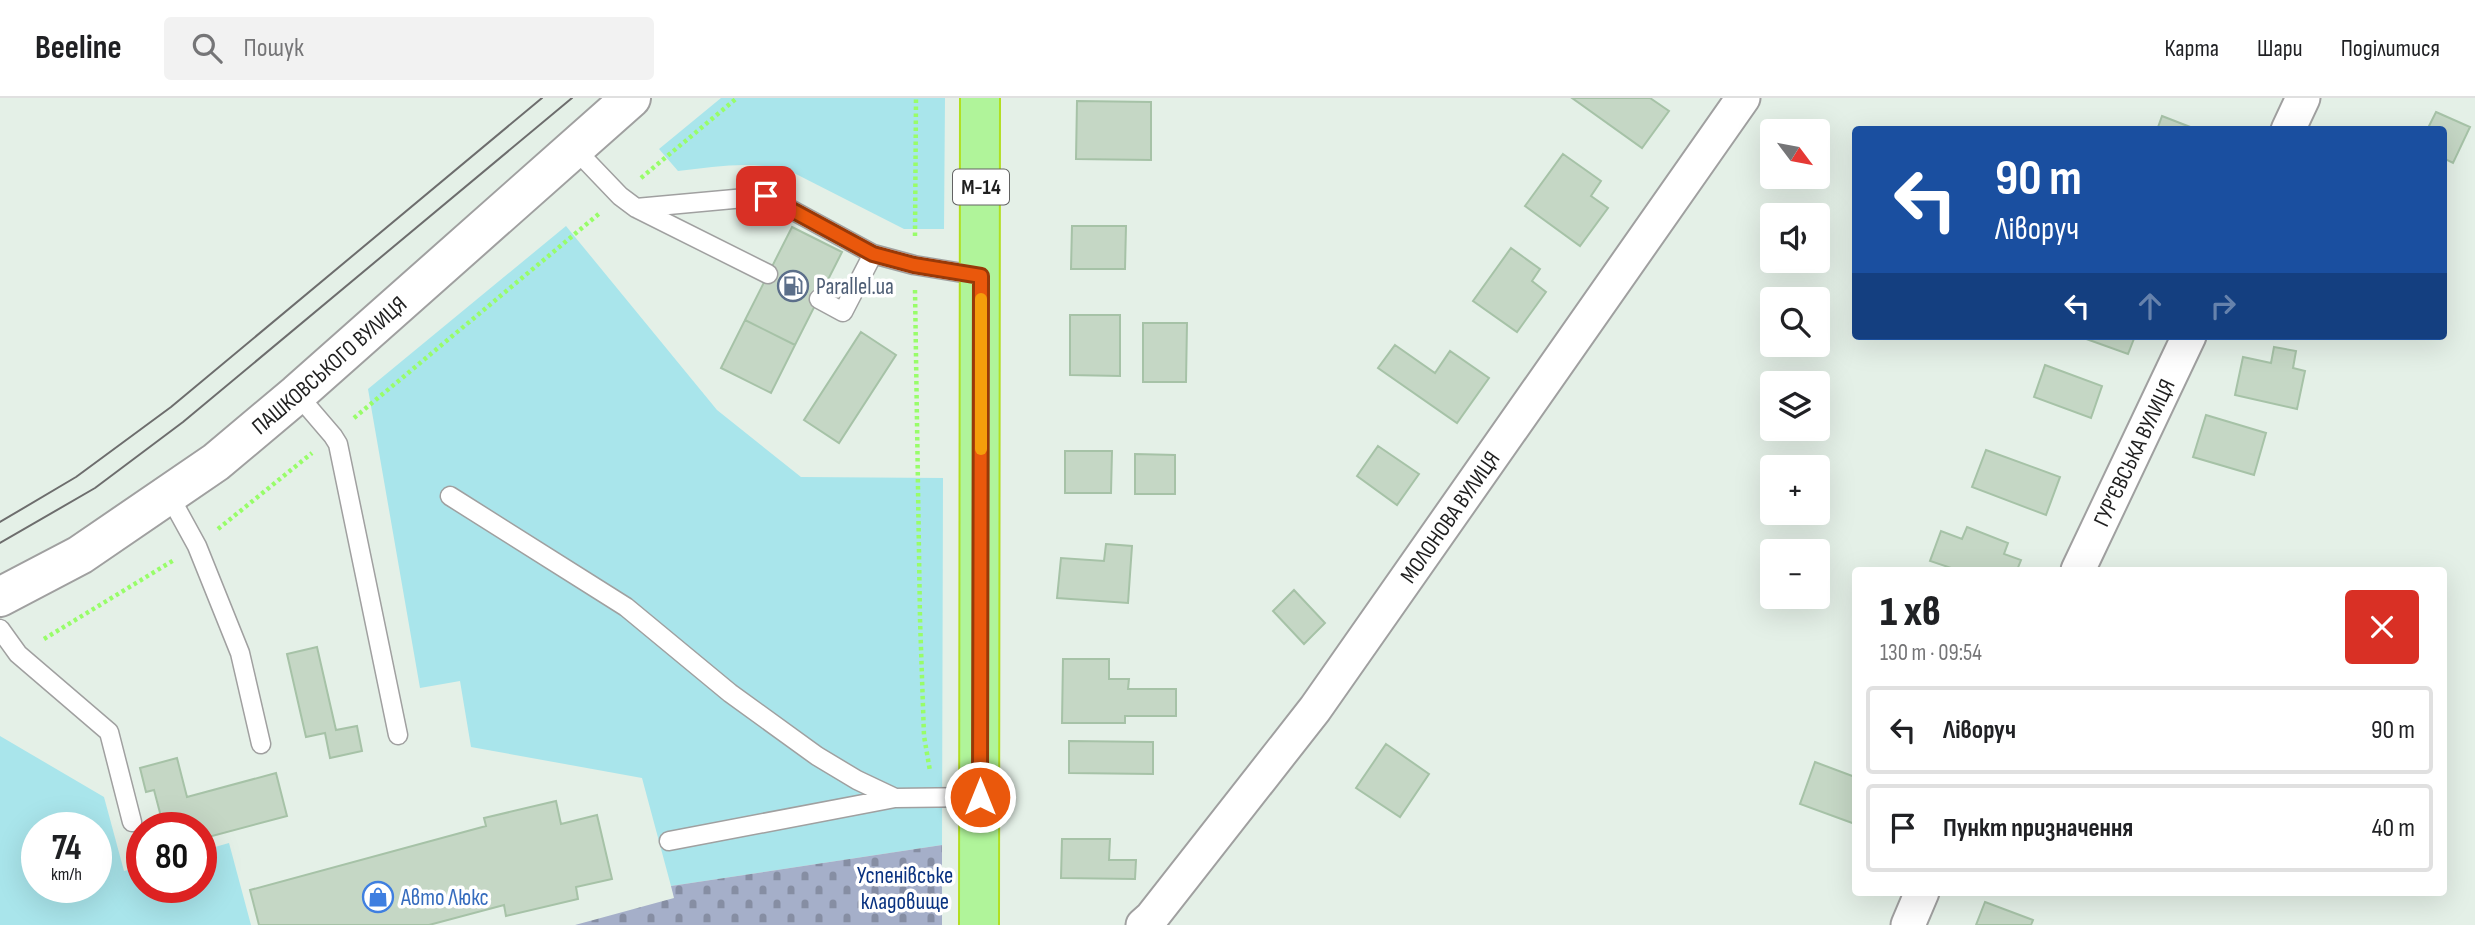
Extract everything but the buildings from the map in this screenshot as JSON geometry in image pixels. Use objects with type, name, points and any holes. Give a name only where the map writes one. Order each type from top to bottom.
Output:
[{"type":"highway","name":"М-14","points":[[979,925],[980,98]]},
{"type":"street","name":"ПАШКОВСЬКОГО ВУЛИЦЯ","points":[[0,597],[80,555],[216,461],[297,394],[631,98]]},
{"type":"street","name":"МОЛОНОВА ВУЛИЦЯ","points":[[1143,925],[1315,709],[1743,98]]},
{"type":"street","points":[[2290,126],[2303,98]]},
{"type":"street","name":"ГУР’ЄВСЬКА ВУЛИЦЯ","points":[[2078,567],[2187,340]]},
{"type":"street","points":[[1908,925],[1920,896]]},
{"type":"lane","points":[[574,148],[620,196],[636,208],[768,274]]},
{"type":"lane","points":[[636,208],[766,196],[873,254],[914,265],[981,276]]},
{"type":"lane","points":[[819,299],[843,312],[873,254]]},
{"type":"lane","points":[[297,394],[338,444],[398,734]]},
{"type":"lane","points":[[169,495],[197,546],[240,653],[261,744]]},
{"type":"lane","points":[[450,496],[626,607],[730,693],[817,756],[857,780],[895,798]]},
{"type":"lane","points":[[0,629],[18,654],[108,732],[129,812]]},
{"type":"lane","points":[[669,841],[895,798],[980,797]]},
{"type":"path","points":[[18,654],[117,597],[197,546],[333,436],[737,98]]},
{"type":"path","points":[[916,98],[914,265],[924,736],[934,797]]},
{"type":"shaded area","points":[[721,98],[945,98],[944,229],[904,229],[790,171],[734,165],[678,171],[659,149]]},
{"type":"shaded area","points":[[566,226],[717,410],[801,477],[943,478],[942,845],[671,886],[642,778],[471,747],[460,681],[420,688],[368,389]]},
{"type":"shaded area","points":[[0,736],[104,797],[108,812],[21,812],[21,903],[112,903],[112,827],[126,871],[126,903],[217,903],[217,846],[229,843],[251,925],[0,925]]},
{"type":"green space","name":"Успенівське кладовище","points":[[942,845],[942,925],[575,925],[674,898],[671,886]]},
{"type":"tram line","points":[[0,522],[76,477],[171,407],[542,98]]},
{"type":"tram line","points":[[0,543],[95,488],[183,422],[572,98]]},
{"type":"slow traffic","points":[[981,299],[981,449]]},
{"type":"place","name":"Parallel.ua","points":[[793,286]]},
{"type":"place","name":"Авто Люкс","points":[[378,897]]},
{"type":"route","points":[[766,196],[873,254],[914,265],[981,276],[980,797]]}]
